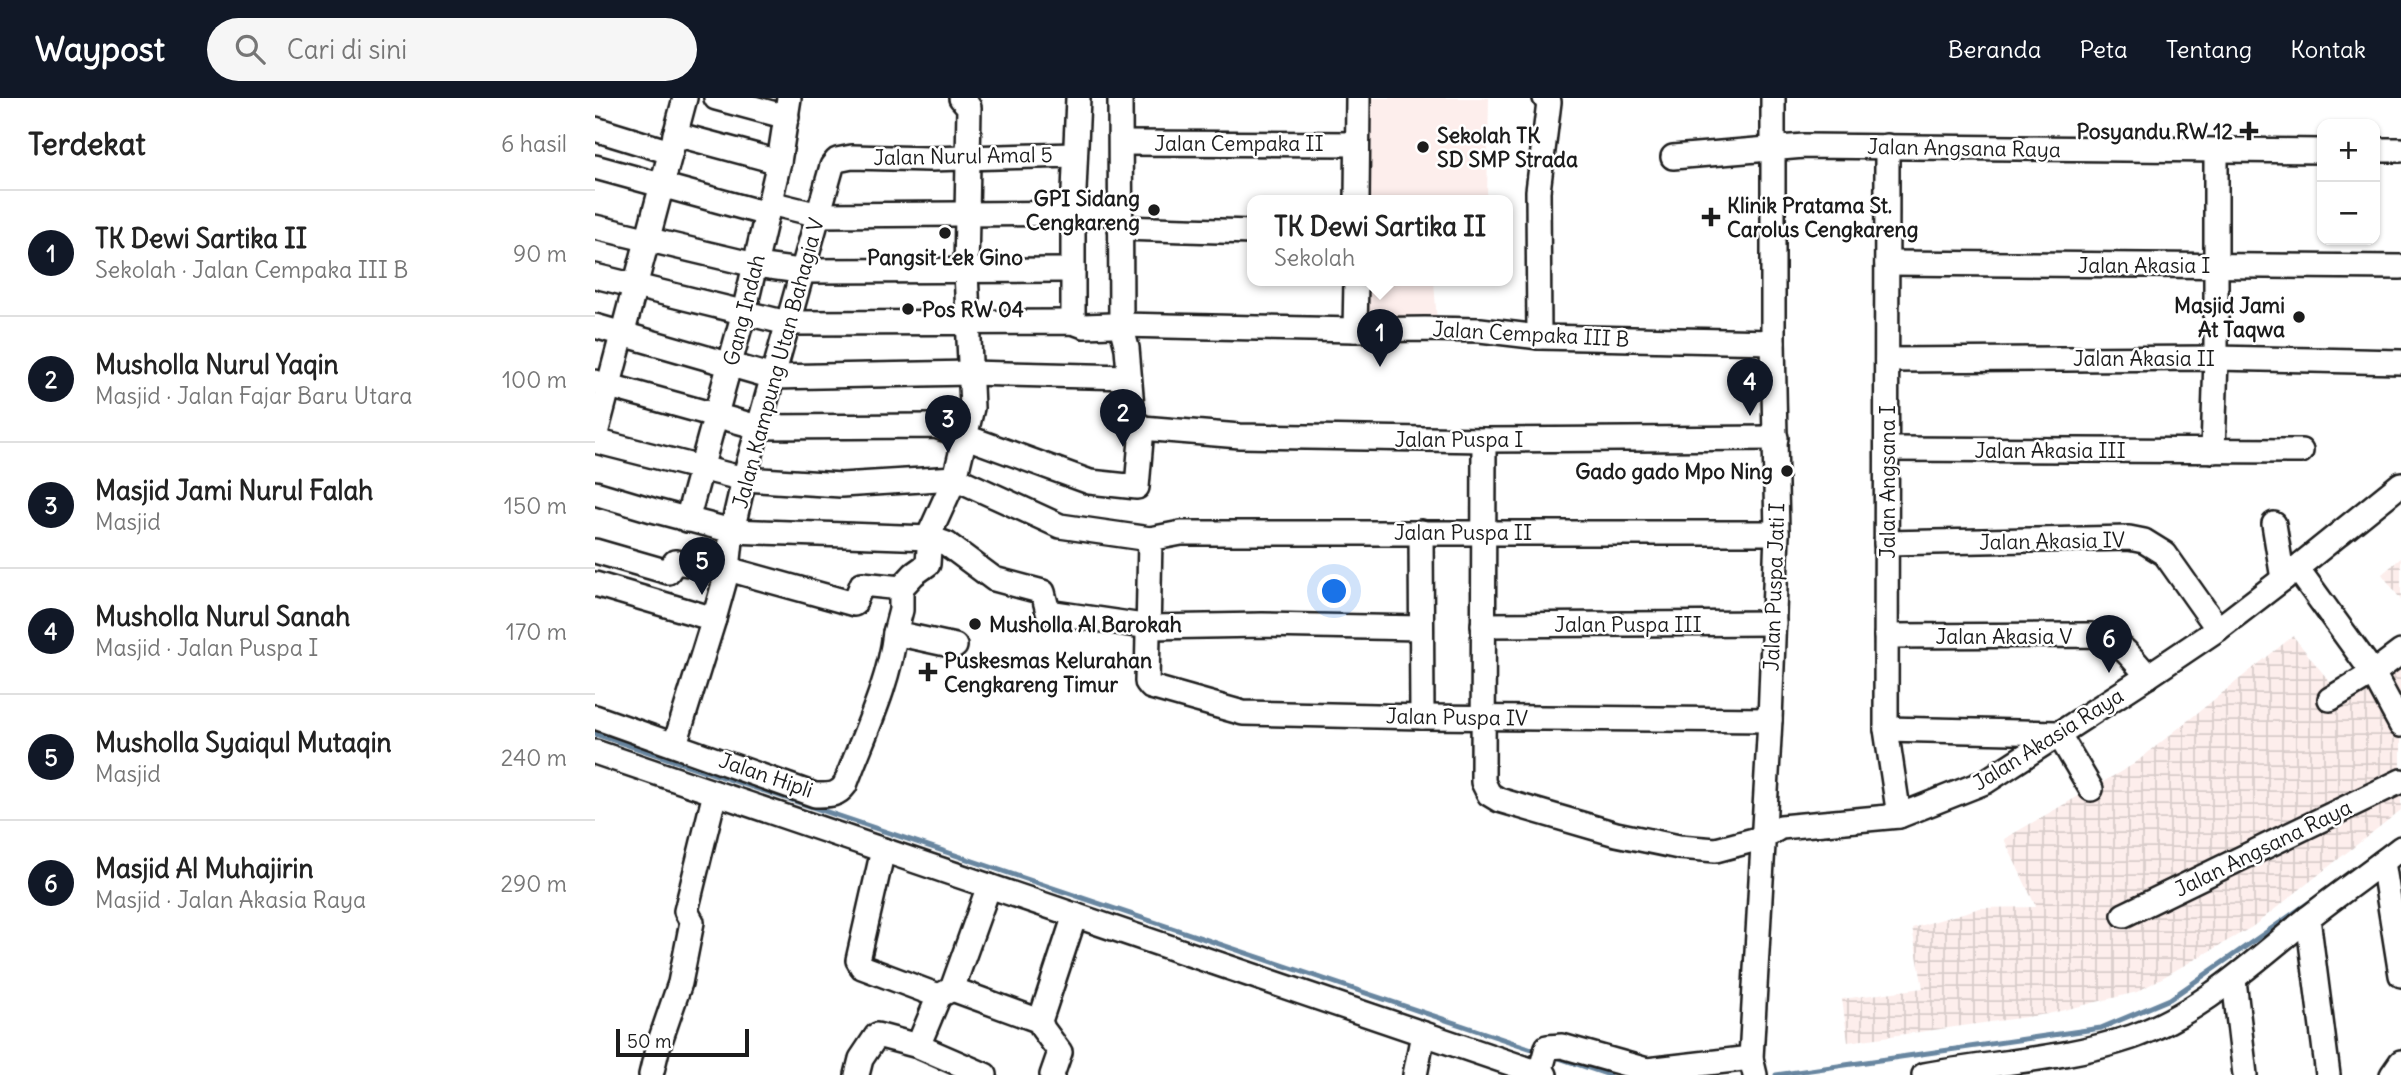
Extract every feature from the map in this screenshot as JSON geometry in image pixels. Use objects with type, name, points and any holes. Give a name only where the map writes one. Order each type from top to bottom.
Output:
[{"type":"street","points":[[685,98],[646,239],[636,286],[602,385],[595,439],[744,479],[841,485],[955,478]]},
{"type":"street","points":[[716,98],[788,108]]},
{"type":"street","points":[[955,646],[895,633],[901,610],[901,588],[928,564],[933,525],[955,478],[972,408],[966,271],[969,107],[961,98]]},
{"type":"street","points":[[1073,322],[1073,214],[1078,98]]},
{"type":"street","points":[[602,385],[758,427],[936,426],[1090,482],[1137,487],[1142,428],[1133,419],[1127,348],[1117,325],[1120,98]]},
{"type":"street","points":[[1357,195],[1358,98]]},
{"type":"street","points":[[1539,337],[1538,191],[1549,102],[1545,98]]},
{"type":"street","name":"Jalan Puspa Jati I","points":[[1753,1067],[1761,838],[1770,720],[1777,533],[1773,342],[1773,98]]},
{"type":"street","name":"Gang Indah","points":[[687,520],[744,312],[779,162],[788,108]]},
{"type":"street","points":[[595,129],[779,162]]},
{"type":"street","name":"Jalan Cempaka II","points":[[1121,143],[1357,144]]},
{"type":"street","name":"Jalan Angsana Raya","points":[[1673,156],[1773,147],[1887,146],[2216,152],[2317,151]]},
{"type":"street","name":"Jalan Angsana I","points":[[1887,146],[1886,729],[1899,816]]},
{"type":"street","points":[[2380,150],[2401,150]]},
{"type":"street","points":[[2213,451],[2216,152]]},
{"type":"street","name":"Jalan Nurul Amal 5","points":[[852,157],[1075,155]]},
{"type":"street","name":"Jalan Kampung Utan Bahagia V","points":[[675,744],[728,569],[732,530],[744,479],[800,271],[832,166],[837,160],[852,157]]},
{"type":"street","points":[[595,167],[660,186],[768,209],[819,215],[1073,214],[1120,221],[1247,232]]},
{"type":"street","points":[[595,227],[755,265],[800,271],[1073,270]]},
{"type":"street","name":"Jalan Akasia I","points":[[1887,264],[2401,267]]},
{"type":"street","name":"Jalan Cempaka III B","points":[[595,276],[787,323],[1073,322],[1084,326],[1480,330],[1539,337],[1773,342]]},
{"type":"street","points":[[1355,330],[1356,286]]},
{"type":"street","points":[[595,326],[773,377],[970,373],[1129,377]]},
{"type":"street","name":"Jalan Akasia II","points":[[1887,360],[2216,358],[2401,362]]},
{"type":"street","name":"Jalan Puspa I","points":[[1142,428],[1240,436],[1484,440],[1776,438]]},
{"type":"street","points":[[1483,718],[1484,440]]},
{"type":"street","name":"Jalan Akasia III","points":[[1887,449],[2301,451]]},
{"type":"street","name":"Jalan Puspa II","points":[[955,478],[1060,526],[1150,539],[1181,533],[1777,533]]},
{"type":"street","name":"Jalan Akasia Raya","points":[[1483,718],[1483,782],[1489,794],[1499,800],[1616,834],[1679,847],[1716,850],[1761,838],[1781,827],[1899,816],[1985,782],[2148,676],[2218,629],[2401,484]]},
{"type":"street","points":[[595,493],[732,530],[930,538],[947,544],[994,579],[1043,592],[1048,612],[1150,627],[1262,625],[1421,628]]},
{"type":"street","points":[[2274,524],[2290,574],[2373,673],[2401,725]]},
{"type":"street","points":[[1421,532],[1422,717]]},
{"type":"street","name":"Jalan Akasia IV","points":[[1886,543],[2129,538],[2144,541],[2165,554],[2218,629]]},
{"type":"street","points":[[1150,539],[1150,627]]},
{"type":"street","points":[[595,551],[668,572]]},
{"type":"street","points":[[659,603],[668,572],[675,562],[728,569],[854,604],[863,584],[901,588]]},
{"type":"street","points":[[595,584],[714,619]]},
{"type":"street","name":"Jalan Puspa III","points":[[1483,625],[1774,623]]},
{"type":"street","name":"Jalan Puspa IV","points":[[1150,627],[1148,685],[1243,713],[1770,720]]},
{"type":"street","name":"Jalan Hipli","points":[[595,717],[815,794],[833,794],[840,792],[845,785],[879,694],[895,633]]},
{"type":"street","name":"Jalan Akasia V","points":[[1886,636],[2092,635],[2108,638],[2120,646],[2148,676]]},
{"type":"street","points":[[2330,699],[2401,652]]},
{"type":"street","points":[[1886,729],[2058,733],[2091,789]]},
{"type":"street","points":[[595,752],[1423,1034],[1543,1066],[1547,1047],[1562,1046],[1647,1070],[1753,1067]]},
{"type":"street","name":"Jalan Angsana Raya","points":[[2124,915],[2401,780]]},
{"type":"street","points":[[651,1075],[680,983],[692,922],[686,911],[715,793]]},
{"type":"street","points":[[883,850],[858,960],[862,967],[1040,1021]]},
{"type":"street","points":[[1924,1075],[1968,1067],[1990,1071],[2080,1052],[2134,1036],[2174,1017],[2234,980],[2308,918],[2392,855]]},
{"type":"street","points":[[2392,855],[2401,975]]},
{"type":"street","points":[[918,1046],[946,993],[989,886]]},
{"type":"street","points":[[1052,1075],[1059,1052],[1040,1021],[1076,915]]},
{"type":"street","points":[[2308,918],[2328,1075]]},
{"type":"street","points":[[2234,980],[2245,1075]]},
{"type":"street","points":[[1415,1075],[1423,1034]]},
{"type":"street","points":[[857,1075],[861,1059],[877,1035],[918,1046],[985,1075]]},
{"type":"street","points":[[2392,1075],[2401,1062]]},
{"type":"shaded area","name":"Sekolah TK SD SMP Strada","points":[[1360,98],[1489,98],[1487,195],[1358,195]]},
{"type":"shaded area","points":[[1356,286],[1434,286],[1437,323],[1355,322]]},
{"type":"shaded area","points":[[2401,558],[2401,600],[2382,574]]},
{"type":"shaded area","points":[[2293,636],[2334,687],[2401,640],[2401,810],[2252,927],[2137,992],[2048,1014],[1848,1042],[1842,999],[1923,988],[1912,928],[1980,908],[2036,907],[2004,839],[2134,764]]},
{"type":"waterway","points":[[595,734],[1541,1052]]},
{"type":"waterway","points":[[1776,1075],[2101,1028],[2170,999],[2314,899]]},
{"type":"waterway","points":[[1553,1056],[1609,1075]]},
{"type":"place","name":"Posyandu RW 12","points":[[2249,131]]},
{"type":"place","name":"Sekolah TK SD SMP Strada","points":[[1423,147]]},
{"type":"place","name":"GPI Sidang Cengkareng","points":[[1154,210]]},
{"type":"place","name":"Klinik Pratama St. Carolus Cengkareng","points":[[1711,217]]},
{"type":"place","name":"Pangsit Lek Gino","points":[[945,233]]},
{"type":"place","name":"Pos RW 04","points":[[908,309]]},
{"type":"place","name":"Masjid Jami At Taqwa","points":[[2299,317]]},
{"type":"place","name":"TK Dewi Sartika II","points":[[1380,367]]},
{"type":"place","name":"Musholla Nurul Sanah","points":[[1750,416]]},
{"type":"place","name":"Musholla Nurul Yaqin","points":[[1123,447]]},
{"type":"place","name":"Masjid Jami Nurul Falah","points":[[948,453]]},
{"type":"place","name":"Gado gado Mpo Ning","points":[[1787,471]]},
{"type":"place","name":"Musholla Syaiqul Mutaqin","points":[[702,595]]},
{"type":"place","name":"Musholla Al Barokah","points":[[975,624]]},
{"type":"place","name":"Puskesmas Kelurahan Cengkareng Timur","points":[[928,672]]},
{"type":"place","name":"Masjid Al Muhajirin","points":[[2109,673]]}]
